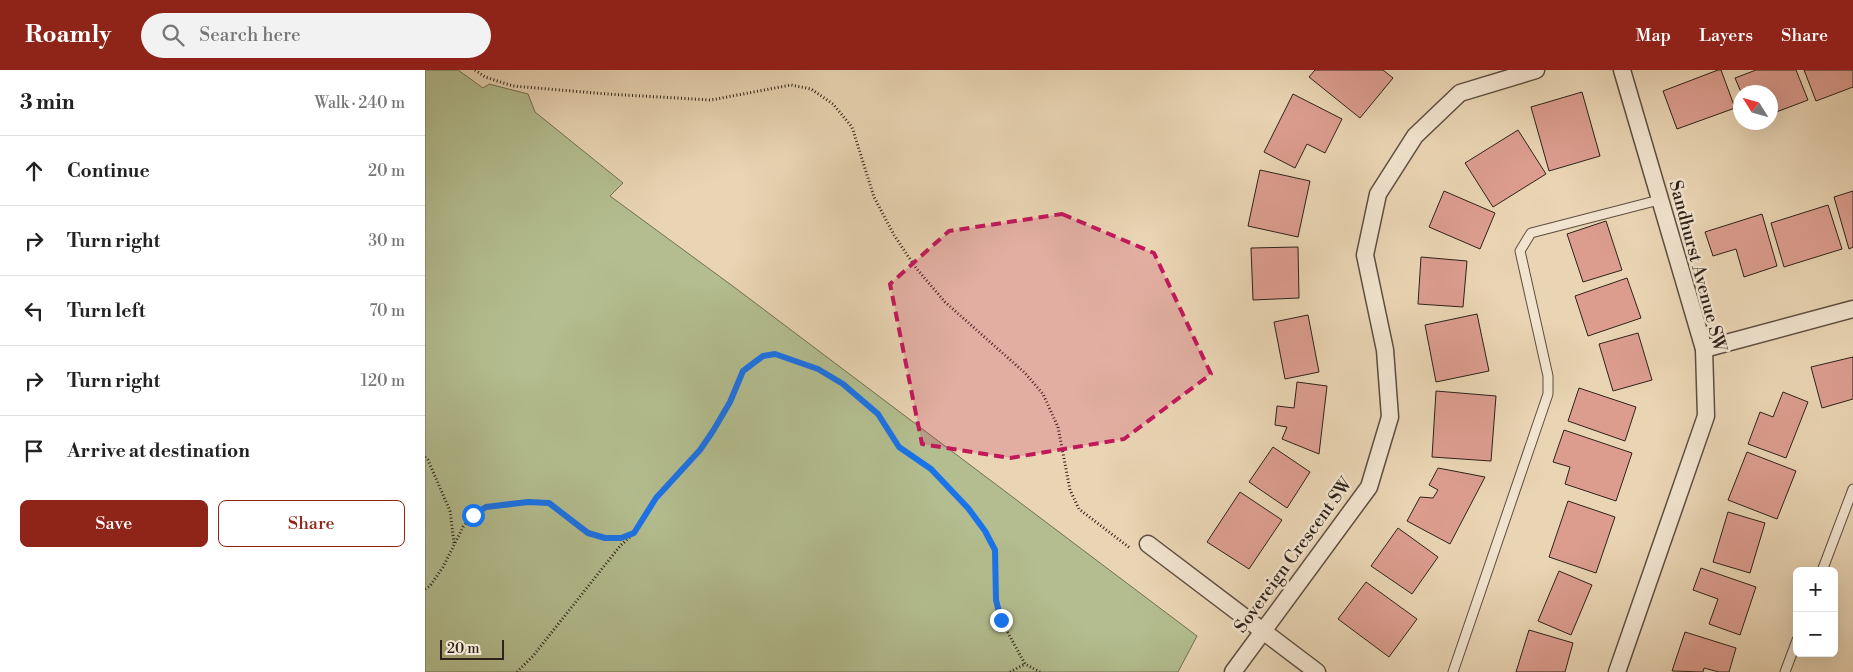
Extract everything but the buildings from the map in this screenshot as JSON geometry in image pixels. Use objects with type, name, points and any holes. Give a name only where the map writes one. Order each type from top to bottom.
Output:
[{"type":"street","name":"Sovereign Crescent SW","points":[[1233,672],[1369,486],[1390,417],[1385,350],[1365,255],[1378,194],[1415,136],[1460,93],[1536,70]]},
{"type":"street","name":"Sandhurst Avenue SW","points":[[1617,672],[1706,416],[1704,349],[1622,70]]},
{"type":"street","points":[[1704,349],[1853,308]]},
{"type":"street","points":[[1149,544],[1317,672]]},
{"type":"lane","points":[[1453,672],[1548,394],[1548,376],[1520,251],[1531,233],[1659,200]]},
{"type":"lane","points":[[1824,567],[1853,489]]},
{"type":"lane","points":[[1785,672],[1793,651]]},
{"type":"path","points":[[475,70],[485,77],[513,86],[711,100],[791,85],[811,89],[833,104],[852,127],[874,197],[894,235],[916,268],[945,302],[1025,373],[1043,394],[1058,427],[1070,490],[1079,509],[1131,549],[1149,544]]},
{"type":"path","points":[[517,672],[533,656],[620,546],[634,533],[656,498],[700,450],[730,402],[743,371],[763,356],[775,354],[789,358],[835,379],[863,400],[878,414],[899,447],[931,469],[968,508],[985,531],[995,550],[996,600],[1001,620],[1025,664],[1041,672]]},
{"type":"path","points":[[425,457],[450,511],[454,543]]},
{"type":"path","points":[[425,589],[443,567],[454,543],[473,515],[486,507],[528,502],[549,503],[588,533],[605,538],[621,538],[634,533]]},
{"type":"path","points":[[1010,672],[1025,664]]},
{"type":"highlighted area","points":[[1062,214],[1154,253],[1211,374],[1124,439],[1010,458],[922,444],[890,284],[949,231]]},
{"type":"green space","points":[[425,70],[458,70],[483,88],[489,84],[528,94],[535,112],[623,183],[610,196],[734,287],[1197,636],[1178,672],[425,672]]},
{"type":"route","points":[[473,515],[486,507],[528,502],[549,503],[576,526],[588,533],[605,538],[621,538],[634,533],[656,498],[700,450],[713,431],[730,402],[743,371],[763,356],[775,354],[818,369],[843,384],[878,414],[899,447],[909,456],[931,469],[968,508],[990,538],[995,550],[997,567],[996,600],[1001,620]]}]
